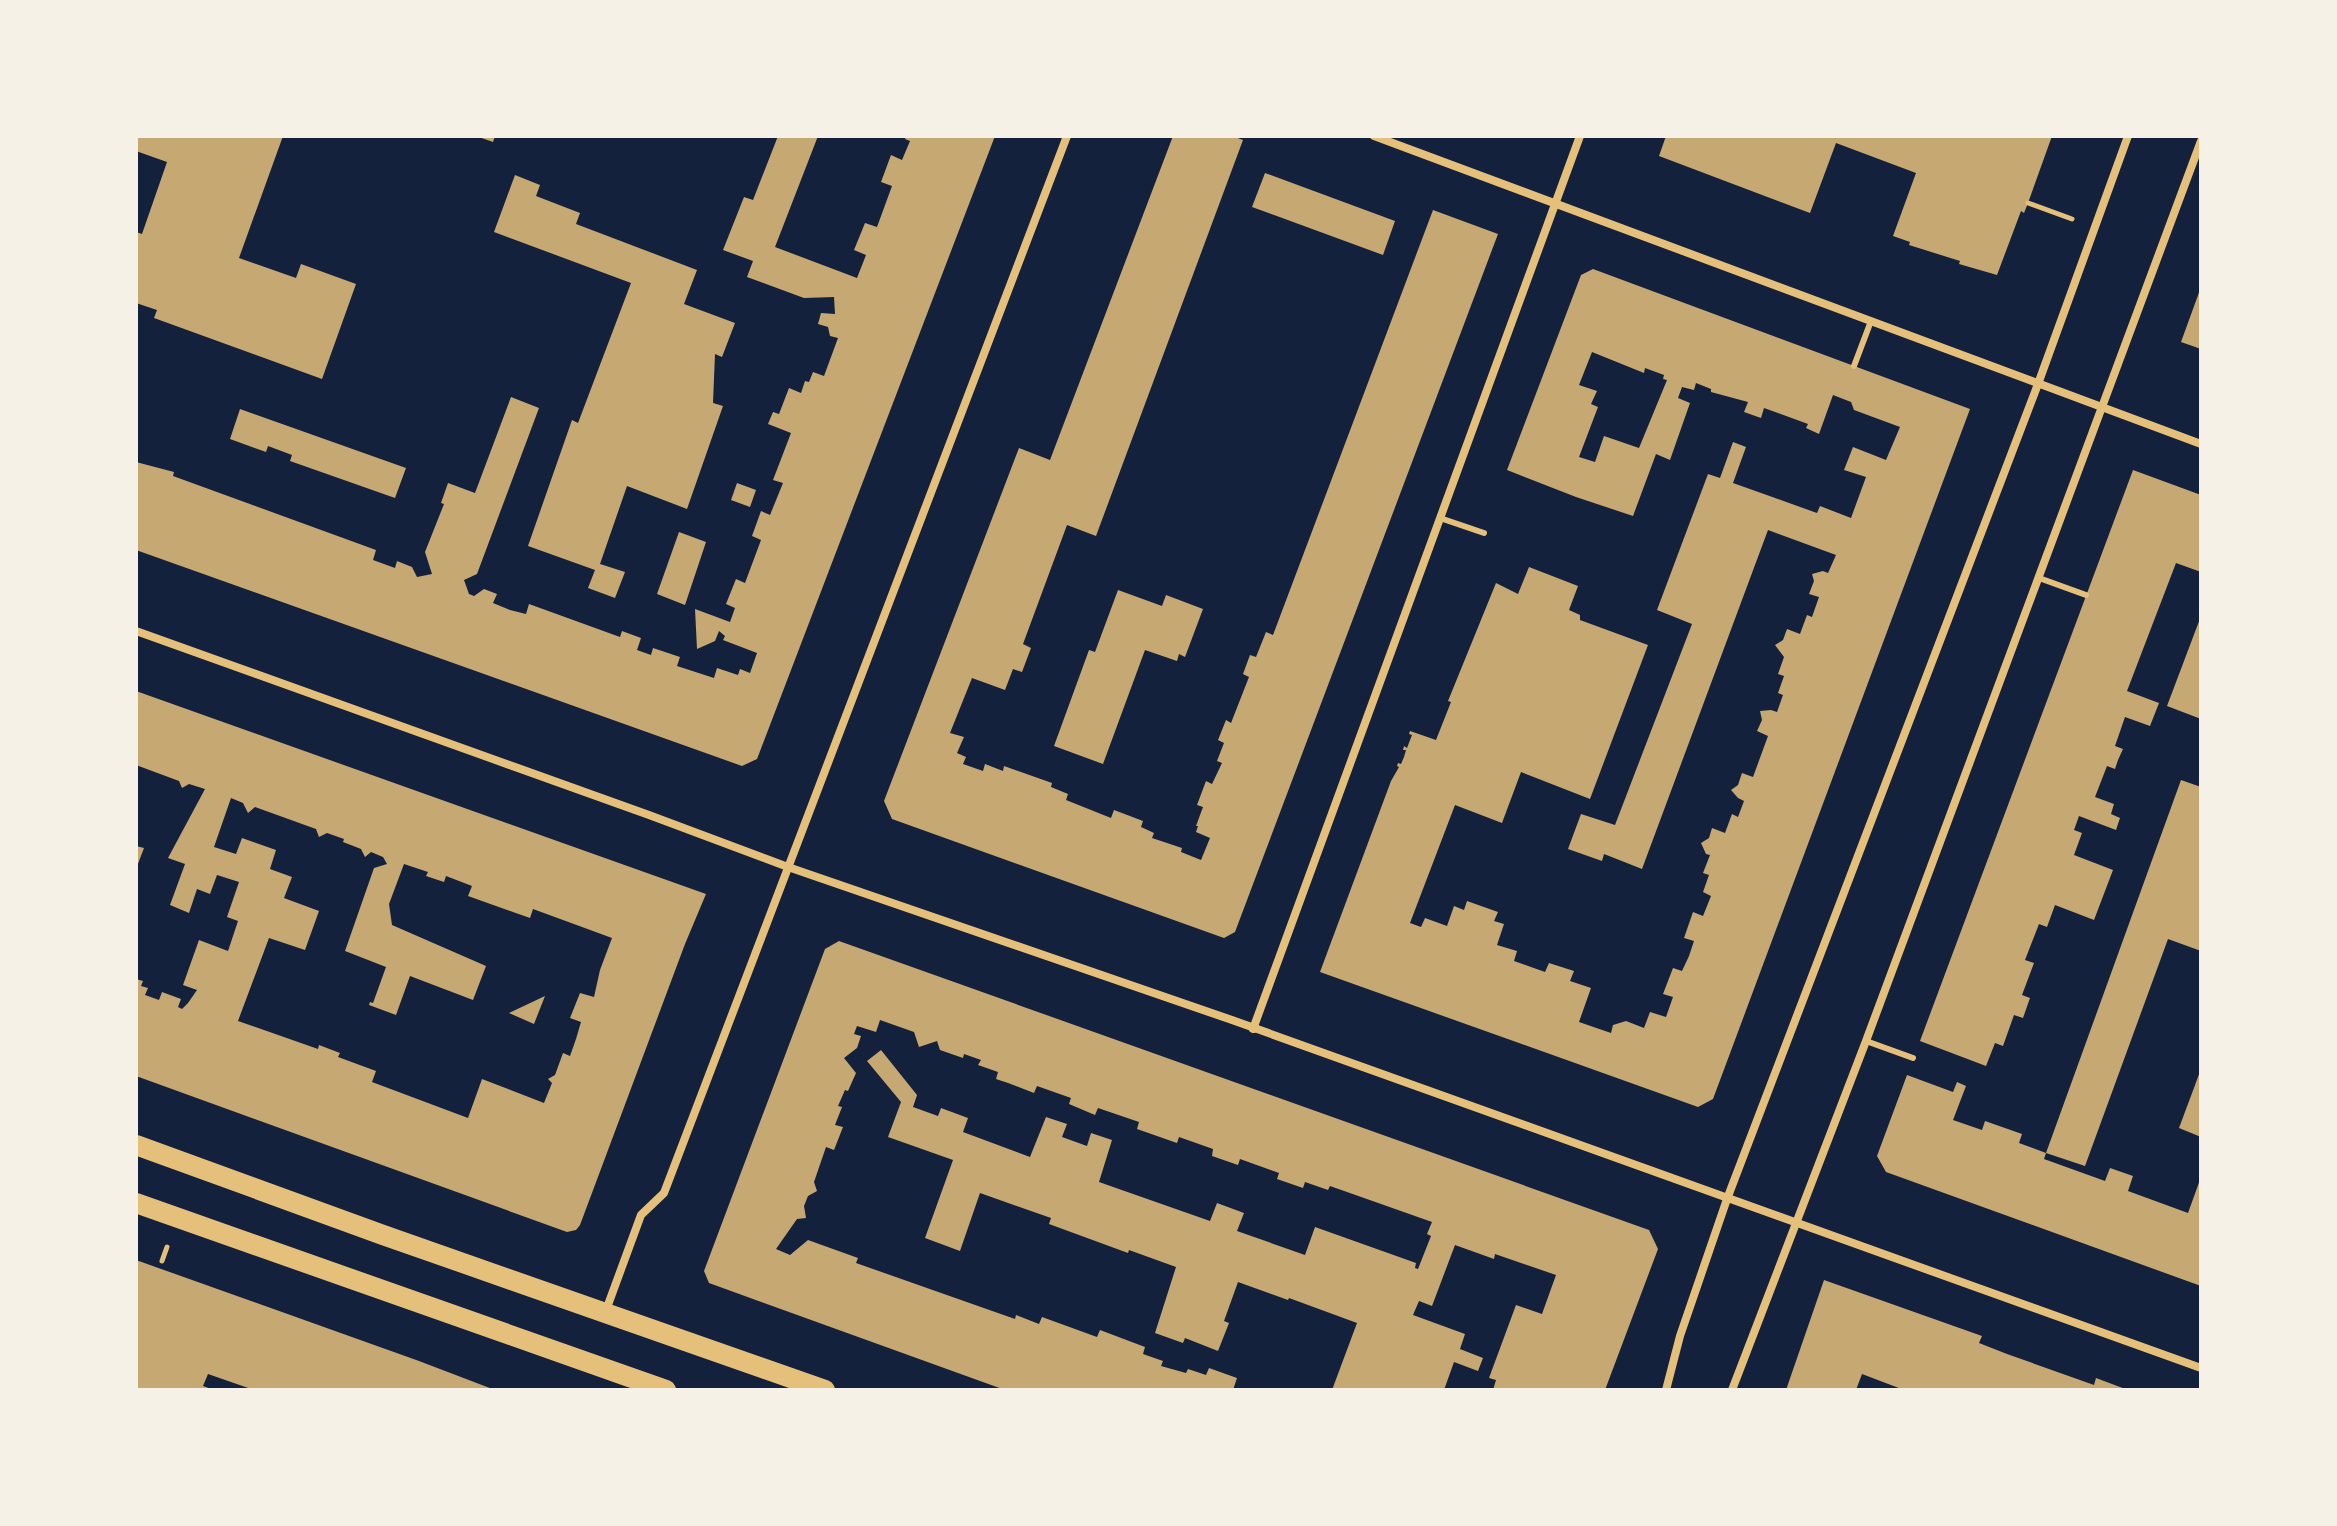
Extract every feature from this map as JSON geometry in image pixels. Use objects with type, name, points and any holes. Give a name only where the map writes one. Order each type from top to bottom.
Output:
[{"type":"main road","points":[[136,1145],[825,1390]]},
{"type":"main road","points":[[136,1203],[666,1390]]},
{"type":"street","points":[[605,1313],[641,1215],[664,1193],[1067,136]]},
{"type":"street","points":[[1374,136],[2201,444]]},
{"type":"street","points":[[1253,1029],[1580,136]]},
{"type":"street","points":[[1666,1390],[1680,1336],[1727,1199],[2038,384],[2128,136]]},
{"type":"street","points":[[1732,1390],[1866,1041],[2201,141]]},
{"type":"street","points":[[136,631],[635,809],[788,867],[1253,1029],[2201,1368]]},
{"type":"lane","points":[[1854,366],[1871,321]]},
{"type":"lane","points":[[1440,518],[1484,533]]},
{"type":"lane","points":[[2039,578],[2086,595]]},
{"type":"lane","points":[[1866,1041],[1913,1058]]},
{"type":"path","points":[[2028,203],[2094,228]]},
{"type":"building","points":[[136,136],[283,136],[239,258],[296,278],[301,264],[356,284],[322,379],[154,318],[157,310],[136,303],[136,232],[142,234],[167,162],[136,151]]},
{"type":"building","points":[[476,136],[495,136],[493,142]]},
{"type":"building","points":[[778,136],[818,136],[775,247],[857,278],[866,255],[854,250],[865,223],[877,227],[892,186],[881,182],[891,155],[902,160],[910,141],[905,139],[906,136],[995,136],[757,759],[742,766],[136,550],[136,462],[174,472],[173,476],[376,550],[373,560],[395,568],[397,561],[412,567],[417,577],[432,574],[425,552],[444,504],[441,503],[448,483],[475,493],[511,397],[539,408],[477,574],[464,580],[469,594],[474,596],[484,589],[497,594],[493,603],[510,610],[526,614],[529,604],[620,637],[622,631],[641,638],[637,650],[651,655],[653,648],[680,657],[677,666],[714,678],[717,668],[738,675],[740,669],[750,673],[757,653],[723,640],[725,636],[719,631],[715,641],[697,649],[695,609],[730,622],[735,608],[726,604],[736,579],[745,583],[761,540],[752,536],[761,511],[770,515],[783,483],[773,480],[791,433],[768,424],[773,412],[779,414],[789,388],[801,393],[805,381],[809,382],[813,372],[824,376],[838,338],[830,336],[828,327],[818,324],[821,313],[835,314],[834,297],[804,298],[747,277],[753,261],[723,250],[744,197],[753,200]]},
{"type":"building","points":[[1173,136],[1232,136],[1243,140],[1096,536],[1067,525],[1023,644],[1031,648],[1022,672],[1013,669],[1005,690],[972,678],[950,733],[964,737],[957,753],[966,757],[963,764],[983,771],[985,764],[1003,771],[1004,766],[1052,783],[1051,787],[1068,794],[1066,800],[1111,818],[1114,810],[1143,821],[1141,827],[1154,833],[1152,838],[1182,848],[1181,852],[1201,860],[1210,838],[1196,832],[1203,807],[1197,805],[1206,781],[1212,784],[1222,763],[1217,761],[1224,743],[1218,740],[1226,720],[1231,723],[1249,677],[1243,674],[1250,655],[1256,657],[1266,632],[1273,635],[1433,210],[1498,234],[1235,932],[1224,938],[892,819],[884,801],[1019,448],[1050,460]]},
{"type":"building","points":[[1666,136],[2052,136],[1997,275],[1959,264],[1960,261],[1909,245],[1910,242],[1893,236],[1916,173],[1836,143],[1810,213],[1659,156]]},
{"type":"building","points":[[1265,173],[1395,221],[1383,255],[1252,207]]},
{"type":"building","points":[[515,175],[540,185],[536,196],[580,213],[576,224],[697,270],[684,304],[735,323],[722,357],[715,354],[713,403],[723,406],[687,509],[627,486],[600,564],[625,572],[615,598],[588,588],[595,570],[528,546],[572,420],[578,423],[631,283],[494,232]]},
{"type":"building","points":[[1593,269],[1970,409],[1713,1099],[1698,1107],[1320,972],[1398,763],[1401,764],[1404,757],[1404,746],[1407,748],[1412,735],[1410,731],[1436,740],[1451,702],[1448,701],[1496,583],[1518,594],[1529,567],[1578,586],[1569,610],[1580,615],[1580,620],[1648,645],[1590,799],[1521,772],[1502,823],[1455,805],[1410,923],[1421,927],[1425,918],[1447,926],[1454,906],[1464,910],[1467,901],[1498,912],[1494,921],[1504,924],[1497,945],[1517,951],[1514,961],[1545,972],[1549,963],[1574,971],[1570,981],[1591,988],[1579,1022],[1611,1033],[1613,1025],[1626,1021],[1644,1028],[1650,1012],[1666,1017],[1673,997],[1663,994],[1673,968],[1682,971],[1689,956],[1694,941],[1684,938],[1693,912],[1703,916],[1711,896],[1703,892],[1709,875],[1703,873],[1710,855],[1706,854],[1701,843],[1709,838],[1712,828],[1725,833],[1732,814],[1738,817],[1744,801],[1731,790],[1738,785],[1742,773],[1753,777],[1768,736],[1757,731],[1762,720],[1760,711],[1777,712],[1783,695],[1778,693],[1784,676],[1778,674],[1784,657],[1775,645],[1783,640],[1787,629],[1800,634],[1807,615],[1812,617],[1819,597],[1809,594],[1814,581],[1812,574],[1828,573],[1836,555],[1768,530],[1642,869],[1604,854],[1602,861],[1568,849],[1581,814],[1615,825],[1692,624],[1657,610],[1708,474],[1720,478],[1733,442],[1746,447],[1733,483],[1817,513],[1820,506],[1851,518],[1866,477],[1844,470],[1853,447],[1886,460],[1900,427],[1854,410],[1851,402],[1833,395],[1819,434],[1806,428],[1808,424],[1764,408],[1761,418],[1744,412],[1748,402],[1711,392],[1711,389],[1696,383],[1694,390],[1682,387],[1678,398],[1690,403],[1670,460],[1656,454],[1633,516],[1507,470],[1581,275]],"holes":[[[1592,352],[1644,373],[1645,368],[1664,375],[1663,379],[1667,380],[1639,448],[1604,436],[1595,462],[1579,457],[1598,407],[1591,404],[1597,391],[1579,385]]]},
{"type":"building","points":[[2201,287],[2201,349],[2181,342]]},
{"type":"building","points":[[240,409],[406,468],[395,498],[290,461],[292,455],[268,446],[266,452],[230,439]]},
{"type":"building","points":[[2133,470],[2201,495],[2201,572],[2176,563],[2127,691],[2159,703],[2150,726],[2125,717],[2115,746],[2123,749],[2115,769],[2107,766],[2095,797],[2114,804],[2111,814],[2120,818],[2116,830],[2079,816],[2074,830],[2082,833],[2074,855],[2113,870],[2094,920],[2055,905],[2047,927],[2039,924],[2025,960],[2034,963],[2022,995],[2030,998],[2023,1018],[2014,1015],[2003,1046],[1995,1043],[1986,1066],[1920,1041]]},
{"type":"building","points":[[737,483],[756,490],[750,507],[731,500]]},
{"type":"building","points":[[679,532],[706,542],[685,605],[657,594]]},
{"type":"building","points":[[1118,590],[1162,606],[1166,595],[1203,609],[1185,657],[1179,654],[1177,661],[1145,650],[1103,764],[1054,746],[1089,650],[1095,652]]},
{"type":"building","points":[[2201,616],[2201,719],[2167,706]]},
{"type":"building","points":[[136,691],[706,894],[576,1230],[567,1232],[136,1076],[136,979],[143,981],[141,986],[148,988],[145,995],[159,1000],[162,992],[181,999],[178,1007],[182,1009],[197,990],[183,985],[199,940],[228,951],[238,921],[227,917],[239,882],[217,875],[210,894],[197,889],[189,913],[170,905],[185,864],[168,858],[205,789],[189,784],[182,788],[179,781],[136,765]],"holes":[[[231,798],[243,803],[248,813],[255,807],[316,829],[319,837],[327,833],[344,839],[343,842],[361,849],[365,857],[371,852],[383,857],[387,864],[374,868],[345,951],[386,967],[373,1003],[369,1005],[396,1015],[410,976],[473,1000],[486,966],[392,925],[389,904],[404,864],[428,872],[426,876],[444,882],[446,876],[472,886],[468,896],[530,918],[533,909],[612,938],[594,997],[580,993],[570,1018],[581,1022],[576,1039],[570,1056],[563,1053],[555,1075],[548,1079],[552,1083],[544,1103],[482,1079],[468,1118],[372,1082],[376,1071],[338,1057],[340,1053],[319,1045],[318,1049],[238,1021],[269,938],[305,950],[319,911],[284,898],[292,877],[270,869],[276,850],[242,838],[236,854],[214,847]]]},
{"type":"building","points":[[2181,780],[2201,787],[2201,951],[2168,939],[2085,1166],[2046,1153]]},
{"type":"building","points":[[136,846],[144,848],[136,869]]},
{"type":"building","points":[[839,941],[1649,1230],[1658,1249],[1605,1390],[1493,1390],[1496,1380],[1489,1378],[1516,1305],[1542,1314],[1556,1275],[1495,1254],[1494,1259],[1455,1245],[1432,1306],[1419,1301],[1413,1315],[1465,1334],[1460,1349],[1483,1358],[1478,1371],[1454,1362],[1444,1390],[1332,1390],[1357,1323],[1238,1282],[1224,1321],[1229,1323],[1218,1351],[1185,1338],[1183,1343],[1155,1333],[1176,1267],[1049,1224],[1051,1218],[980,1193],[960,1251],[925,1238],[953,1160],[888,1137],[901,1102],[867,1061],[881,1050],[917,1095],[913,1107],[938,1116],[941,1108],[968,1118],[963,1132],[1030,1157],[1046,1117],[1067,1124],[1062,1137],[1087,1146],[1091,1133],[1112,1140],[1099,1182],[1210,1221],[1217,1203],[1244,1213],[1237,1231],[1305,1255],[1315,1227],[1416,1263],[1415,1268],[1418,1269],[1431,1236],[1427,1234],[1432,1222],[1330,1186],[1328,1190],[1305,1182],[1303,1188],[1277,1179],[1279,1173],[1240,1159],[1238,1165],[1212,1156],[1213,1149],[1179,1137],[1177,1143],[1137,1129],[1139,1122],[1098,1108],[1095,1115],[1069,1104],[1071,1098],[1037,1086],[1034,1093],[996,1079],[998,1072],[978,1065],[981,1060],[940,1050],[937,1041],[919,1047],[914,1032],[880,1020],[876,1032],[857,1026],[854,1034],[861,1036],[857,1048],[844,1058],[856,1073],[838,1106],[842,1107],[835,1125],[843,1127],[834,1150],[826,1147],[814,1182],[817,1191],[808,1196],[804,1206],[806,1218],[797,1219],[776,1249],[790,1255],[808,1240],[858,1258],[856,1263],[1015,1319],[1016,1315],[1039,1324],[1042,1317],[1097,1337],[1100,1330],[1145,1347],[1143,1354],[1163,1361],[1161,1366],[1206,1375],[1209,1368],[1237,1378],[1233,1390],[1005,1390],[709,1283],[704,1271],[825,949]]},
{"type":"building","points":[[545,996],[534,1024],[509,1013]]},
{"type":"building","points":[[2201,1069],[2201,1137],[2179,1128]]},
{"type":"building","points":[[1907,1075],[1953,1092],[1957,1082],[1966,1086],[1953,1120],[1982,1130],[1985,1121],[2022,1134],[2019,1143],[2046,1153],[2044,1159],[2105,1181],[2110,1168],[2133,1176],[2128,1191],[2188,1213],[2201,1177],[2201,1286],[1886,1172],[1877,1156]]},
{"type":"building","points":[[136,1260],[495,1390],[254,1390],[208,1374],[203,1386],[214,1390],[136,1390]]},
{"type":"building","points":[[1824,1280],[1982,1336],[1979,1343],[2007,1354],[2094,1385],[2096,1378],[2128,1390],[1904,1390],[1862,1374],[1856,1390],[1786,1390]]}]
